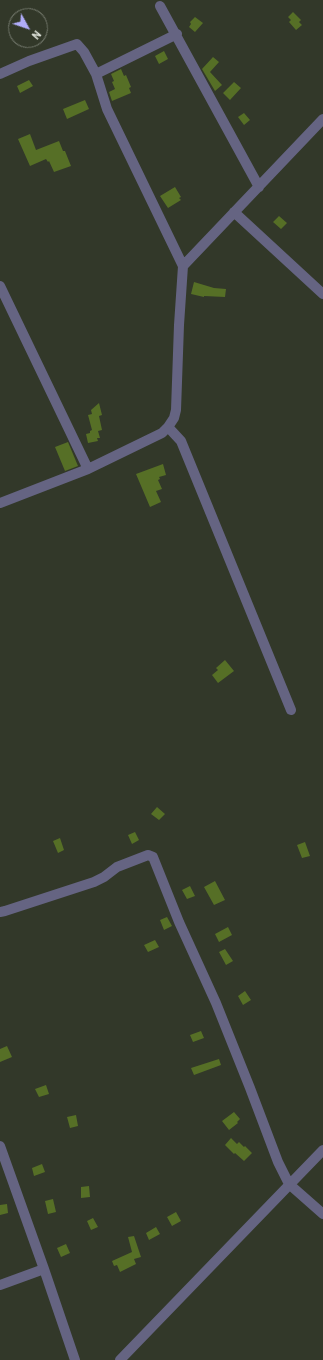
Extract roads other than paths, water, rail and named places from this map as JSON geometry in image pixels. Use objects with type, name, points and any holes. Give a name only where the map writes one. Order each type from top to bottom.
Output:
[{"type":"street","points":[[160,6],[177,34],[259,187]]},
{"type":"street","points":[[96,74],[177,34]]},
{"type":"street","points":[[0,74],[29,61],[77,44],[84,52],[96,74],[107,109],[183,266],[179,318],[176,410],[174,418],[168,427],[162,433],[88,469],[0,503]]},
{"type":"street","points":[[183,266],[323,119]]},
{"type":"street","points":[[234,212],[323,294]]},
{"type":"street","points":[[0,286],[88,469]]},
{"type":"street","points":[[168,427],[181,441],[290,710]]},
{"type":"street","points":[[0,912],[5,912],[94,882],[104,877],[117,867],[148,855],[153,857],[179,922],[216,1003],[278,1162],[289,1184],[323,1214]]},
{"type":"street","points":[[0,1146],[75,1360]]},
{"type":"street","points":[[120,1360],[323,1150]]},
{"type":"street","points":[[0,1285],[44,1269]]}]
